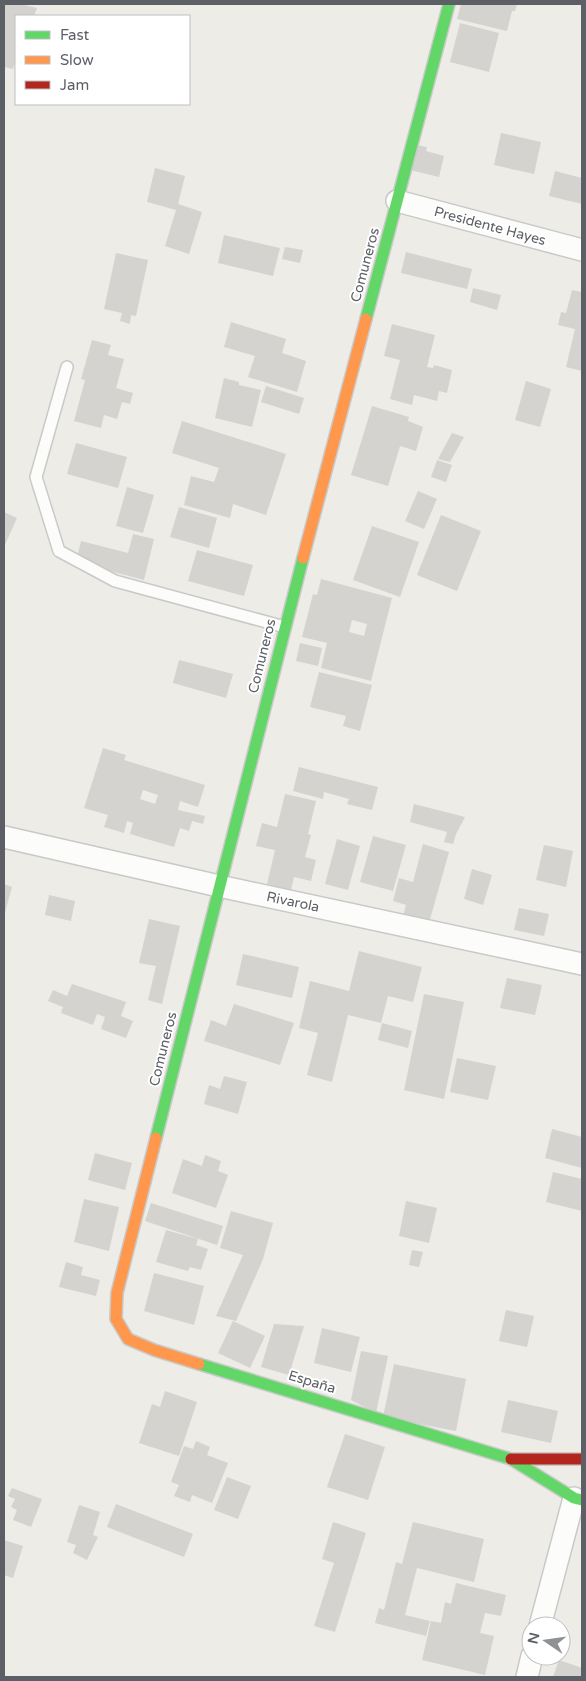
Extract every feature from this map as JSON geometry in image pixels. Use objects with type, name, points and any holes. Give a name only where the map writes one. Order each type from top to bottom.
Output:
[{"type":"street","name":"Comuneros","points":[[116,1319],[117,1293],[219,886],[449,4]]},
{"type":"street","name":"Presidente Hayes","points":[[397,201],[582,250]]},
{"type":"street","name":"Rivarola","points":[[4,837],[219,886],[582,964]]},
{"type":"street","name":"España","points":[[116,1319],[128,1339],[154,1350],[511,1459]]},
{"type":"street","points":[[511,1459],[582,1459]]},
{"type":"street","points":[[511,1459],[578,1496],[543,1616]]},
{"type":"lane","points":[[67,367],[36,477],[59,551],[116,581],[285,627]]},
{"type":"building","points":[[4,4],[20,4],[37,8],[34,15],[15,15],[15,62],[13,69],[4,67]]},
{"type":"building","points":[[461,4],[517,4],[515,11],[512,11],[507,31],[457,19]]},
{"type":"building","points":[[460,23],[499,33],[489,72],[450,62]]},
{"type":"building","points":[[501,133],[541,142],[534,174],[494,165]]},
{"type":"building","points":[[416,145],[427,147],[426,151],[444,156],[439,177],[410,170]]},
{"type":"building","points":[[155,168],[185,176],[178,204],[202,212],[189,254],[165,246],[176,210],[147,202]]},
{"type":"building","points":[[555,171],[582,178],[582,204],[549,196]]},
{"type":"building","points":[[224,235],[280,248],[273,276],[218,263]]},
{"type":"building","points":[[285,247],[303,250],[300,263],[282,259]]},
{"type":"building","points":[[406,252],[472,269],[467,289],[401,273]]},
{"type":"building","points":[[116,253],[148,260],[136,316],[131,315],[130,324],[120,321],[122,313],[104,309]]},
{"type":"building","points":[[473,288],[501,295],[497,310],[470,302]]},
{"type":"building","points":[[572,290],[582,292],[582,371],[566,367],[575,329],[558,325],[561,312],[566,313]]},
{"type":"building","points":[[231,322],[286,339],[282,353],[306,361],[297,392],[248,377],[255,356],[224,347]]},
{"type":"building","points":[[392,324],[435,335],[427,367],[433,368],[434,365],[452,370],[447,393],[439,391],[437,401],[414,395],[412,405],[390,399],[400,360],[384,356]]},
{"type":"building","points":[[92,340],[111,345],[108,355],[124,359],[116,388],[133,393],[130,404],[122,402],[117,419],[104,415],[101,428],[74,421],[85,380],[81,379]]},
{"type":"building","points":[[224,378],[239,382],[239,385],[261,390],[252,427],[215,418]]},
{"type":"building","points":[[526,381],[551,389],[540,427],[515,420]]},
{"type":"building","points":[[266,386],[304,398],[299,414],[261,402]]},
{"type":"building","points":[[372,406],[409,417],[408,421],[423,427],[416,451],[400,446],[388,486],[351,475]]},
{"type":"building","points":[[182,421],[286,454],[266,515],[233,504],[230,518],[184,505],[191,476],[214,482],[219,468],[172,453]]},
{"type":"building","points":[[452,433],[464,437],[450,462],[438,459]]},
{"type":"building","points":[[76,443],[127,457],[118,488],[67,474]]},
{"type":"building","points":[[437,460],[452,465],[446,482],[431,477]]},
{"type":"building","points":[[127,487],[154,495],[143,533],[116,526]]},
{"type":"building","points":[[418,491],[437,499],[424,529],[405,521]]},
{"type":"building","points":[[179,507],[217,518],[209,548],[170,537]]},
{"type":"building","points":[[4,512],[17,518],[4,547]]},
{"type":"building","points":[[441,515],[481,531],[457,591],[417,575]]},
{"type":"building","points":[[372,526],[419,542],[400,597],[353,580]]},
{"type":"building","points":[[133,534],[154,539],[144,580],[76,562],[81,541],[128,553]]},
{"type":"building","points":[[197,550],[253,565],[244,596],[188,581]]},
{"type":"building","points":[[321,579],[392,598],[371,681],[321,668],[327,643],[302,637],[313,594],[317,595]],"holes":[[[352,620],[367,624],[364,636],[349,632]]]},
{"type":"building","points":[[300,643],[322,648],[318,666],[296,661]]},
{"type":"building","points":[[179,660],[233,674],[226,698],[173,683]]},
{"type":"building","points":[[319,672],[372,685],[360,731],[343,726],[346,716],[310,707]]},
{"type":"building","points":[[103,748],[126,755],[124,760],[205,785],[198,807],[180,801],[178,810],[205,816],[203,824],[192,821],[189,831],[180,828],[174,847],[130,834],[133,823],[127,821],[124,833],[104,827],[108,815],[84,808]],"holes":[[[143,790],[158,795],[155,804],[140,799]]]},
{"type":"building","points":[[299,767],[378,787],[372,810],[347,804],[349,799],[324,792],[323,799],[293,791]]},
{"type":"building","points":[[285,794],[316,801],[308,834],[311,835],[305,857],[316,860],[311,881],[294,877],[291,890],[267,884],[275,850],[256,846],[262,823],[277,827]]},
{"type":"building","points":[[414,804],[465,817],[453,844],[444,842],[447,832],[410,822]]},
{"type":"building","points":[[373,836],[406,845],[393,891],[360,882]]},
{"type":"building","points":[[337,839],[360,846],[348,890],[325,884]]},
{"type":"building","points":[[423,844],[449,852],[429,923],[403,916],[406,905],[393,901],[399,878],[413,882]]},
{"type":"building","points":[[544,845],[573,851],[566,887],[536,880]]},
{"type":"building","points":[[472,869],[492,875],[483,905],[464,899]]},
{"type":"building","points":[[4,884],[12,887],[4,916]]},
{"type":"building","points":[[49,895],[75,901],[71,921],[45,915]]},
{"type":"building","points":[[519,908],[549,914],[544,936],[514,930]]},
{"type":"building","points":[[149,919],[180,926],[162,1004],[148,1000],[156,966],[139,963]]},
{"type":"building","points":[[359,951],[422,967],[413,1002],[388,996],[381,1023],[348,1015],[332,1082],[307,1075],[318,1033],[299,1028],[310,981],[349,991]]},
{"type":"building","points":[[243,954],[299,967],[292,998],[236,985]]},
{"type":"building","points":[[507,978],[542,985],[535,1015],[500,1008]]},
{"type":"building","points":[[72,984],[126,1002],[121,1016],[133,1021],[126,1038],[101,1029],[105,1017],[97,1014],[93,1025],[61,1013],[63,1007],[48,1001],[53,990],[67,996]]},
{"type":"building","points":[[424,994],[464,1002],[444,1099],[404,1090]]},
{"type":"building","points":[[234,1004],[294,1023],[280,1065],[204,1041],[211,1020],[226,1026]]},
{"type":"building","points":[[382,1023],[412,1031],[408,1048],[378,1040]]},
{"type":"building","points":[[457,1058],[496,1066],[488,1100],[450,1092]]},
{"type":"building","points":[[224,1076],[247,1082],[238,1114],[204,1104],[209,1085],[220,1089]]},
{"type":"building","points":[[552,1129],[582,1137],[582,1168],[545,1158]]},
{"type":"building","points":[[95,1153],[132,1163],[125,1190],[88,1180]]},
{"type":"building","points":[[205,1155],[221,1161],[218,1171],[228,1175],[216,1208],[172,1193],[183,1159],[202,1166]]},
{"type":"building","points":[[553,1172],[582,1179],[582,1211],[546,1202]]},
{"type":"building","points":[[84,1199],[119,1207],[109,1251],[74,1242]]},
{"type":"building","points":[[406,1201],[437,1208],[429,1243],[399,1236]]},
{"type":"building","points":[[151,1203],[223,1226],[217,1245],[145,1221]]},
{"type":"building","points":[[231,1211],[273,1223],[263,1259],[236,1321],[216,1316],[243,1255],[220,1248]]},
{"type":"building","points":[[166,1230],[198,1239],[196,1245],[208,1249],[201,1270],[190,1267],[188,1271],[156,1262]]},
{"type":"building","points":[[412,1250],[423,1252],[419,1267],[409,1265]]},
{"type":"building","points":[[66,1262],[83,1267],[81,1275],[100,1280],[96,1296],[59,1287]]},
{"type":"building","points":[[154,1273],[204,1286],[194,1325],[144,1311]]},
{"type":"building","points":[[506,1310],[534,1316],[527,1347],[499,1341]]},
{"type":"building","points":[[233,1321],[265,1336],[250,1368],[218,1353]]},
{"type":"building","points":[[274,1324],[304,1326],[289,1375],[261,1367]]},
{"type":"building","points":[[322,1328],[360,1337],[351,1372],[314,1363]]},
{"type":"building","points":[[361,1351],[388,1356],[376,1413],[351,1400]]},
{"type":"building","points":[[394,1364],[466,1379],[456,1431],[383,1417]]},
{"type":"building","points":[[165,1391],[197,1402],[179,1456],[139,1443],[152,1404],[160,1407]]},
{"type":"building","points":[[508,1400],[558,1411],[551,1443],[501,1432]]},
{"type":"building","points":[[345,1434],[385,1447],[368,1500],[327,1487]]},
{"type":"building","points":[[196,1441],[210,1447],[207,1455],[228,1463],[212,1503],[192,1495],[190,1502],[174,1496],[179,1485],[171,1482],[184,1446],[193,1449]]},
{"type":"building","points":[[227,1477],[251,1486],[238,1519],[214,1510]]},
{"type":"building","points":[[12,1488],[42,1499],[31,1527],[13,1520],[17,1510],[11,1507],[15,1499],[8,1496]]},
{"type":"building","points":[[116,1504],[193,1534],[184,1557],[107,1527]]},
{"type":"building","points":[[79,1505],[100,1512],[93,1535],[98,1537],[87,1560],[73,1553],[76,1545],[67,1542]]},
{"type":"building","points":[[333,1522],[366,1533],[335,1632],[314,1626],[334,1563],[322,1559]]},
{"type":"building","points":[[413,1522],[484,1539],[474,1582],[417,1568],[405,1615],[430,1621],[426,1636],[375,1623],[379,1608],[384,1610],[396,1562],[402,1564]]},
{"type":"building","points":[[4,1540],[23,1546],[13,1578],[4,1575]]},
{"type":"building","points":[[456,1583],[506,1595],[501,1616],[485,1613],[480,1633],[494,1636],[485,1675],[422,1660],[431,1621],[441,1623],[445,1602],[451,1604]]},
{"type":"building","points":[[571,1664],[582,1668],[582,1677],[553,1677],[557,1666],[571,1666]]},
{"type":"traffic: fast","points":[[366,319],[449,4]]},
{"type":"traffic: fast","points":[[156,1138],[303,558]]},
{"type":"traffic: fast","points":[[199,1364],[511,1459],[574,1498],[582,1500]]},
{"type":"traffic: slow","points":[[303,558],[366,319]]},
{"type":"traffic: slow","points":[[156,1138],[117,1293],[116,1319],[128,1339],[154,1350],[199,1364]]},
{"type":"traffic: jam","points":[[511,1459],[582,1459]]}]
